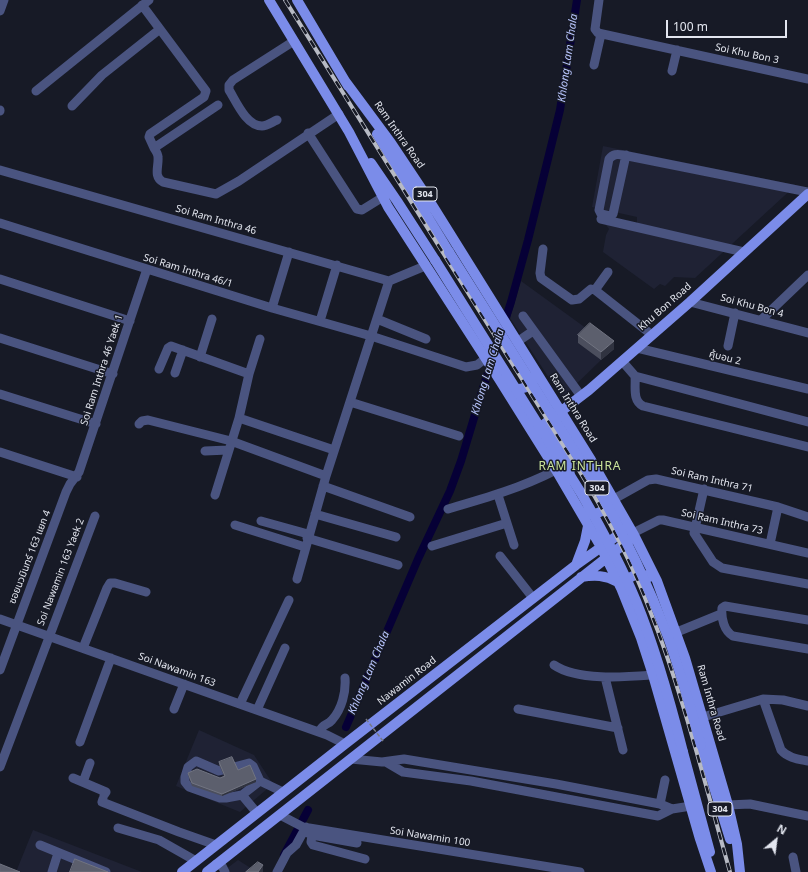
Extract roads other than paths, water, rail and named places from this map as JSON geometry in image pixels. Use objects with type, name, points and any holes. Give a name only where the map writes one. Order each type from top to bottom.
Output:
[{"type":"main road","name":"304","points":[[268,0],[339,114],[383,196],[425,266],[499,378],[556,470],[620,585],[639,632],[653,675],[700,839],[713,872]]},
{"type":"main road","name":"Ram Inthra Road","points":[[297,0],[449,252],[596,485],[615,520],[650,592],[666,632],[681,676],[740,872]]},
{"type":"main road","name":"Ram Inthra Road","points":[[345,81],[408,168],[562,412],[612,495],[657,581],[677,632],[728,805],[737,844],[740,872]]},
{"type":"main road","name":"304","points":[[349,132],[398,201],[581,493],[602,530],[636,600],[667,690],[709,844],[713,872]]},
{"type":"main road","name":"Khu Bon Road","points":[[532,433],[562,412],[690,302],[808,193]]},
{"type":"main road","points":[[505,389],[514,390],[526,388],[534,380],[536,372]]},
{"type":"main road","points":[[550,420],[549,427],[570,466],[568,491]]},
{"type":"main road","points":[[578,509],[593,514],[600,512],[605,508],[612,495]]},
{"type":"main road","points":[[576,565],[585,541],[588,526]]},
{"type":"main road","points":[[207,872],[579,578],[632,532]]},
{"type":"main road","name":"Nawamin Road","points":[[182,872],[576,565],[600,547],[632,532]]},
{"type":"main road","points":[[579,578],[596,575],[611,578],[620,585],[627,578],[638,574],[646,575],[657,581]]},
{"type":"street","points":[[0,11],[4,0]]},
{"type":"street","points":[[594,65],[601,34],[598,34],[595,29],[599,0]]},
{"type":"street","points":[[36,91],[145,3],[160,29],[206,91],[204,97],[150,134],[150,140],[158,156],[157,177],[159,180],[216,194],[239,181],[339,114]]},
{"type":"street","points":[[72,106],[102,75],[160,29]]},
{"type":"street","name":"Soi Khu Bon 3","points":[[601,34],[808,79]]},
{"type":"street","points":[[276,120],[263,126],[248,121],[229,90],[229,85],[233,80],[294,41]]},
{"type":"street","points":[[672,72],[677,50]]},
{"type":"street","points":[[154,148],[218,105]]},
{"type":"street","points":[[308,134],[357,209],[362,210],[383,196]]},
{"type":"street","points":[[626,155],[612,215],[602,214],[599,211],[609,159],[617,154],[626,155],[808,193]]},
{"type":"street","name":"Soi Ram Inthra 46","points":[[0,170],[389,281]]},
{"type":"street","points":[[604,180],[620,183]]},
{"type":"street","points":[[601,219],[744,252]]},
{"type":"street","name":"Soi Ram Inthra 46/1","points":[[0,223],[272,308],[371,336],[466,367],[477,365],[487,360]]},
{"type":"street","points":[[543,249],[540,273],[543,280],[572,300],[579,299],[591,289],[595,290],[652,334]]},
{"type":"street","points":[[272,308],[289,252]]},
{"type":"street","points":[[320,321],[337,265]]},
{"type":"street","points":[[297,579],[314,514],[389,281],[425,266]]},
{"type":"street","name":"Soi Ram Inthra 46 Yaek 1","points":[[77,476],[113,374],[146,269]]},
{"type":"street","points":[[595,290],[608,272]]},
{"type":"street","points":[[761,320],[808,275]]},
{"type":"street","points":[[0,279],[130,321]]},
{"type":"street","name":"Soi Khu Bon 4","points":[[690,302],[808,333]]},
{"type":"street","points":[[728,346],[735,313]]},
{"type":"street","points":[[523,316],[581,396]]},
{"type":"street","points":[[200,357],[212,319]]},
{"type":"street","points":[[377,319],[426,339]]},
{"type":"street","points":[[515,338],[533,331]]},
{"type":"street","points":[[0,338],[113,374]]},
{"type":"street","points":[[215,495],[239,418],[249,374],[260,339]]},
{"type":"street","points":[[159,370],[168,348],[171,346],[249,374]]},
{"type":"street","name":"คู้บอน 2","points":[[637,348],[808,389]]},
{"type":"street","points":[[175,373],[183,350]]},
{"type":"street","points":[[622,361],[635,376],[808,422]]},
{"type":"street","points":[[635,376],[636,399],[638,403],[643,406],[808,447]]},
{"type":"street","points":[[0,394],[96,424]]},
{"type":"street","points":[[350,402],[459,436]]},
{"type":"street","points":[[239,418],[334,450]]},
{"type":"street","points":[[139,424],[148,420],[326,476]]},
{"type":"street","points":[[205,451],[230,446]]},
{"type":"street","points":[[0,452],[77,476]]},
{"type":"street","points":[[448,509],[498,495],[535,481],[556,470]]},
{"type":"street","name":"ซอยนวมินทร์ 163 แยก 4","points":[[0,670],[66,492],[70,484],[77,476]]},
{"type":"street","name":"Soi Ram Inthra 71","points":[[612,495],[652,479],[704,489],[778,507],[808,517]]},
{"type":"street","points":[[323,486],[410,517]]},
{"type":"street","points":[[704,489],[694,533],[713,562],[722,568],[808,584]]},
{"type":"street","points":[[498,495],[514,545]]},
{"type":"street","points":[[770,544],[778,507]]},
{"type":"street","points":[[314,514],[396,537]]},
{"type":"street","name":"Soi Nawamin 163 Yaek 2","points":[[0,767],[95,516]]},
{"type":"street","name":"Soi Ram Inthra 73","points":[[632,532],[659,520],[808,553]]},
{"type":"street","points":[[261,521],[307,540]]},
{"type":"street","points":[[432,546],[507,522]]},
{"type":"street","points":[[235,525],[307,540],[398,564]]},
{"type":"street","points":[[500,556],[533,598]]},
{"type":"street","points":[[83,648],[110,583],[115,582],[146,592]]},
{"type":"street","points":[[240,704],[289,600]]},
{"type":"street","points":[[808,620],[725,606],[722,608],[721,614],[728,634],[808,649]]},
{"type":"street","points":[[677,632],[721,614]]},
{"type":"street","name":"Soi Nawamin 163","points":[[0,619],[319,732],[345,744]]},
{"type":"street","points":[[257,710],[285,648]]},
{"type":"street","points":[[80,742],[111,658]]},
{"type":"street","points":[[554,666],[564,671],[604,677],[653,675]]},
{"type":"street","points":[[604,677],[623,750]]},
{"type":"street","points":[[319,732],[323,725],[332,721],[340,706],[345,690],[345,678]]},
{"type":"street","points":[[174,709],[184,684]]},
{"type":"street","points":[[703,718],[763,699],[783,700],[808,706]]},
{"type":"street","points":[[763,699],[781,750],[785,754],[808,761]]},
{"type":"street","points":[[518,709],[618,728]]},
{"type":"street","points":[[351,759],[386,762],[404,760],[473,770],[660,804],[672,809]]},
{"type":"street","points":[[260,780],[242,795],[220,798],[189,787],[185,776],[188,767],[196,761],[219,771],[249,763],[253,766],[260,780],[283,792]]},
{"type":"street","points":[[386,762],[402,772],[471,781],[658,816],[672,809],[691,806]]},
{"type":"street","points":[[82,782],[90,763]]},
{"type":"street","points":[[471,781],[473,770]]},
{"type":"street","points":[[73,778],[106,792],[102,802],[216,845]]},
{"type":"street","points":[[660,804],[665,780]]},
{"type":"street","points":[[554,796],[556,784]]},
{"type":"street","points":[[242,795],[257,813]]},
{"type":"street","points":[[728,805],[750,804],[808,816]]},
{"type":"street","name":"Soi Nawamin 100","points":[[280,815],[305,828],[580,872]]},
{"type":"street","points":[[118,828],[159,840],[196,861]]},
{"type":"street","points":[[305,828],[356,842]]},
{"type":"street","points":[[305,828],[313,845],[365,859]]},
{"type":"street","points":[[277,872],[287,853],[296,845],[305,828]]},
{"type":"street","points":[[40,845],[106,872]]},
{"type":"street","points":[[52,872],[58,853]]},
{"type":"street","points":[[793,857],[796,872]]},
{"type":"street","points":[[216,864],[222,866],[225,872]]},
{"type":"waterway","name":"Khlong Lam Chala","points":[[346,727],[418,559],[450,491],[461,461],[511,302],[528,240],[560,110],[577,0]]},
{"type":"waterway","name":"Khlong Lam Chala","points":[[284,855],[308,810]]},
{"type":"railway","points":[[285,0],[580,472],[618,538],[642,590],[661,640],[693,739],[730,872]]},
{"type":"district","name":"RAM INTHRA","points":[[580,467]]}]
